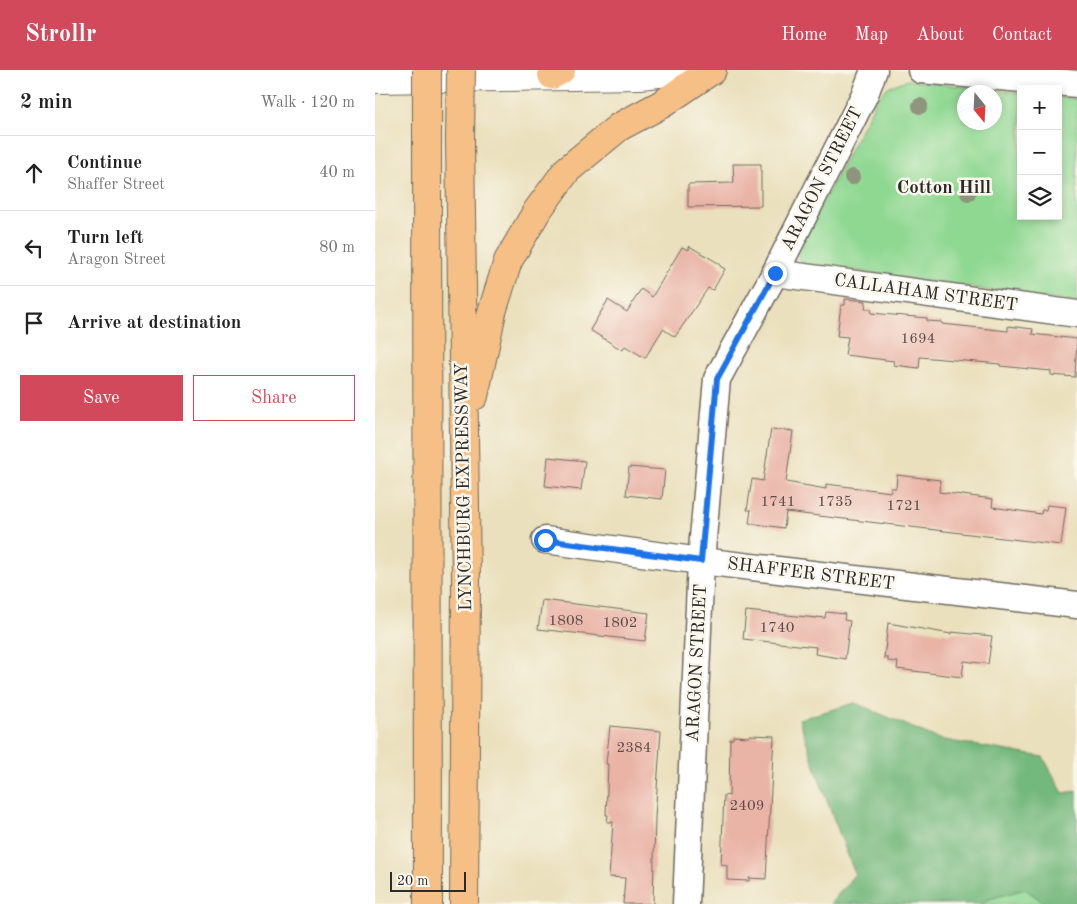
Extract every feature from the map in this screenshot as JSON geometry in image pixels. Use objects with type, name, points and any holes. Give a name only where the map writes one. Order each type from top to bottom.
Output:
[{"type":"highway","name":"LYNCHBURG EXPRESSWAY","points":[[427,70],[428,904]]},
{"type":"highway","name":"LYNCHBURG EXPRESSWAY","points":[[461,70],[460,139],[466,582],[464,904]]},
{"type":"highway","points":[[464,449],[492,312],[508,261],[537,211],[567,170],[619,127],[662,104],[712,70]]},
{"type":"street","points":[[375,79],[556,73],[640,75],[687,70]]},
{"type":"street","name":"ARAGON STREET","points":[[686,904],[701,561],[717,379],[775,273],[865,94],[875,70]]},
{"type":"street","points":[[921,70],[1077,84]]},
{"type":"street","name":"CALLAHAM STREET","points":[[775,273],[1077,314]]},
{"type":"street","name":"SHAFFER STREET","points":[[545,540],[701,561],[1077,605]]},
{"type":"green space","points":[[907,80],[957,86],[957,130],[1002,130],[1002,91],[1017,93],[1017,220],[1062,220],[1062,97],[1077,99],[1077,303],[814,265],[806,266],[799,260],[798,250],[877,99],[888,87]]},
{"type":"green space","points":[[855,703],[939,739],[1043,757],[1063,793],[1077,791],[1077,904],[1046,904],[1025,889],[986,900],[983,904],[830,904],[855,874],[825,796],[799,719]]},
{"type":"green space","points":[[1026,889],[1046,904],[983,904],[985,900]]},
{"type":"building","points":[[733,164],[761,164],[761,206],[688,207],[688,184],[734,183]]},
{"type":"building","points":[[689,246],[720,264],[725,269],[713,290],[708,288],[675,337],[663,329],[645,358],[625,346],[622,350],[590,330],[608,300],[627,312],[641,289],[652,297],[682,247],[689,250]]},
{"type":"building","points":[[845,299],[866,301],[865,309],[872,309],[871,313],[927,318],[927,321],[942,322],[942,324],[1008,331],[1008,326],[1033,329],[1032,334],[1077,339],[1075,377],[1051,375],[1051,371],[1000,366],[1000,364],[920,357],[919,368],[893,365],[894,361],[845,355],[848,337],[837,336],[841,305],[845,305]]},
{"type":"building","points":[[771,429],[793,431],[786,482],[826,489],[826,484],[891,492],[891,488],[896,488],[897,475],[940,480],[939,492],[993,499],[992,507],[1041,514],[1042,510],[1046,510],[1047,505],[1066,507],[1061,545],[786,512],[784,528],[749,523],[751,510],[747,510],[752,479],[763,481]]},
{"type":"building","points":[[548,457],[585,461],[581,490],[545,486]]},
{"type":"building","points":[[629,467],[665,470],[662,499],[626,495]]},
{"type":"building","points":[[542,600],[649,613],[645,641],[538,629]]},
{"type":"building","points":[[746,611],[817,618],[825,618],[826,612],[845,614],[844,620],[850,621],[845,659],[815,654],[816,647],[743,639]]},
{"type":"building","points":[[888,623],[951,634],[951,632],[992,636],[988,664],[964,661],[962,677],[897,669],[898,662],[888,661],[888,658],[884,658]]},
{"type":"building","points":[[610,726],[661,731],[655,817],[653,904],[623,904],[625,878],[609,877],[613,822],[607,822],[608,815],[606,815],[608,764],[606,764]]},
{"type":"building","points":[[750,735],[774,736],[766,879],[749,878],[749,881],[727,880],[727,865],[721,864],[724,795],[729,796],[730,739],[733,739],[733,736],[749,737]]},
{"type":"district","name":"Cotton Hill","points":[[944,188]]},
{"type":"route","points":[[545,540],[701,561],[717,379],[775,273]]}]
